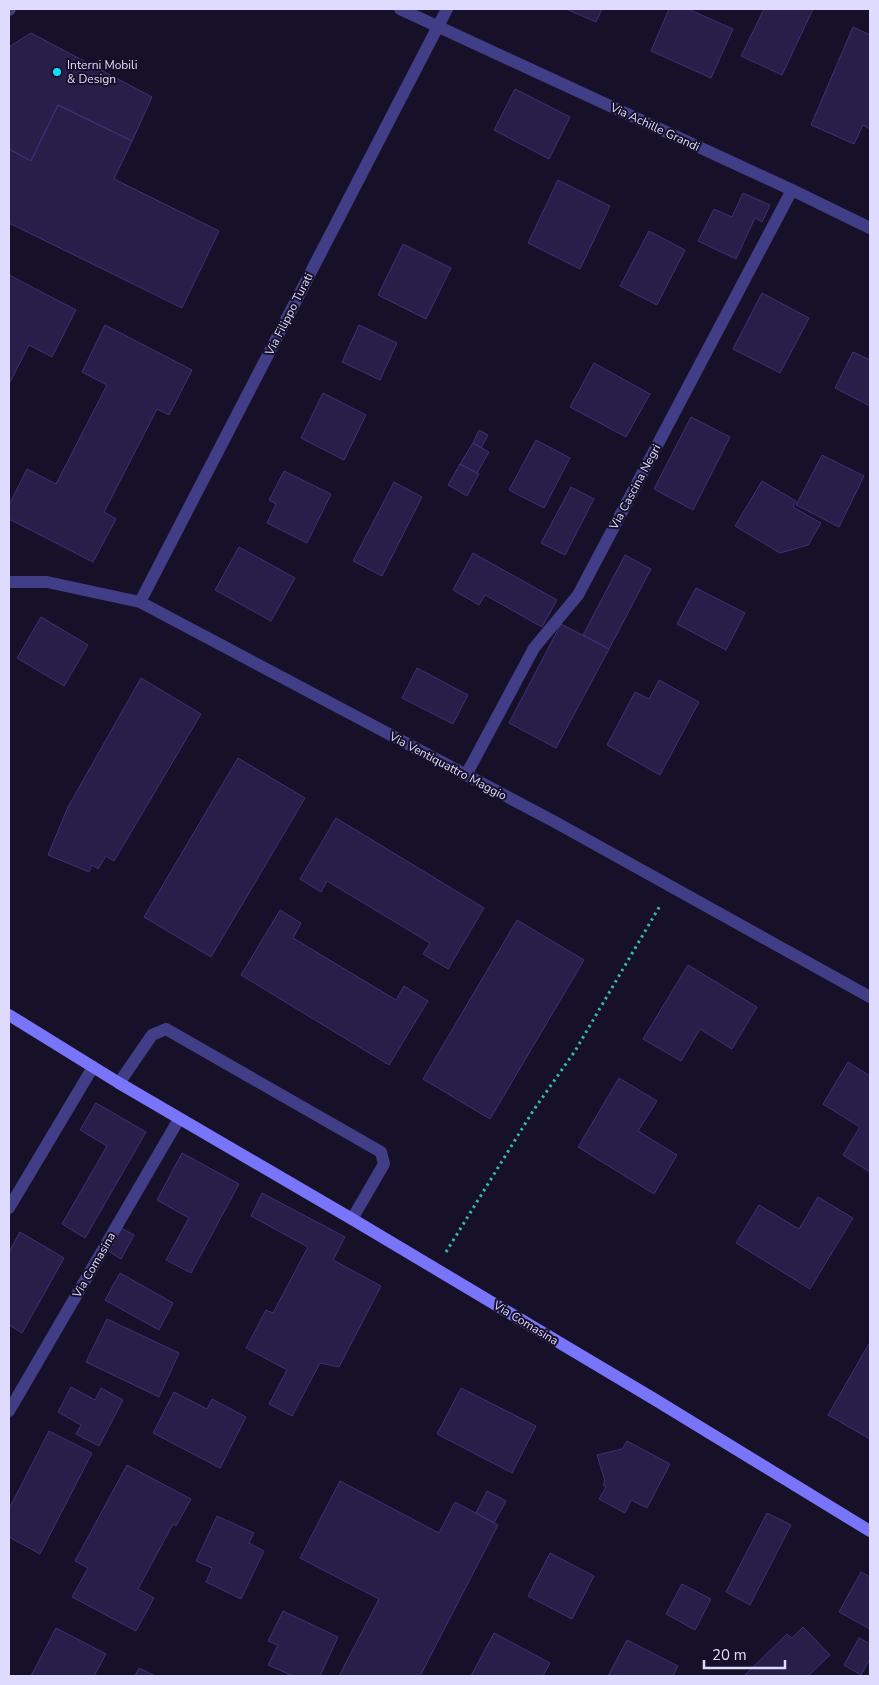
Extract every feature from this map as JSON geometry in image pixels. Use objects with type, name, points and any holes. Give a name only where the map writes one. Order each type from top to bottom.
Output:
[{"type":"street","name":"Via Achille Grandi","points":[[400,9],[792,190],[870,228]]},
{"type":"street","name":"Via Filippo Turati","points":[[140,602],[447,9]]},
{"type":"street","name":"Via Cascina Negri","points":[[466,775],[534,648],[578,594],[792,190]]},
{"type":"street","name":"Via Ventiquattro Maggio","points":[[9,582],[47,582],[140,602],[466,775],[870,997]]},
{"type":"street","name":"Via Comasina","points":[[9,1015],[92,1067],[352,1219],[870,1530]]},
{"type":"street","points":[[119,1083],[152,1035],[166,1029],[381,1152],[384,1164],[352,1219]]},
{"type":"street","points":[[9,1208],[92,1067]]},
{"type":"street","name":"Via Comasina","points":[[9,1411],[179,1119]]},
{"type":"path","points":[[435,1269],[533,1111],[576,1051],[671,886]]},
{"type":"building","points":[[566,9],[602,9],[596,22]]},
{"type":"building","points":[[669,9],[688,9],[733,29],[711,78],[651,51]]},
{"type":"building","points":[[764,9],[813,9],[782,75],[741,56]]},
{"type":"building","points":[[853,27],[870,35],[870,129],[863,125],[854,144],[811,125]]},
{"type":"building","name":"Interni Mobili & Design","points":[[31,33],[152,97],[132,141],[58,105],[31,161],[9,149],[9,47]]},
{"type":"building","points":[[515,89],[570,117],[549,159],[494,130]]},
{"type":"building","points":[[58,105],[132,141],[114,179],[219,231],[182,308],[9,223],[9,149],[31,161]]},
{"type":"building","points":[[558,180],[610,206],[580,269],[528,243]]},
{"type":"building","points":[[743,193],[770,205],[762,222],[755,218],[736,259],[698,241],[714,209],[732,217]]},
{"type":"building","points":[[649,231],[685,250],[657,305],[620,286]]},
{"type":"building","points":[[403,244],[451,268],[426,319],[378,295]]},
{"type":"building","points":[[9,275],[76,310],[52,357],[29,345],[9,384]]},
{"type":"building","points":[[762,293],[809,318],[780,373],[733,349]]},
{"type":"building","points":[[105,325],[192,370],[169,415],[157,409],[104,512],[116,519],[93,562],[9,519],[9,505],[27,469],[56,484],[107,385],[82,372]]},
{"type":"building","points":[[359,325],[397,343],[380,380],[342,362]]},
{"type":"building","points":[[853,352],[870,360],[870,406],[835,388]]},
{"type":"building","points":[[594,363],[650,394],[626,437],[570,407]]},
{"type":"building","points":[[323,393],[366,415],[344,460],[301,438]]},
{"type":"building","points":[[691,417],[730,437],[693,510],[654,489]]},
{"type":"building","points":[[479,430],[488,435],[481,448],[473,443]]},
{"type":"building","points":[[536,440],[570,458],[544,508],[509,490]]},
{"type":"building","points":[[473,443],[489,452],[477,473],[460,464]]},
{"type":"building","points":[[822,455],[864,476],[839,527],[796,505]]},
{"type":"building","points":[[460,464],[479,474],[467,496],[448,485]]},
{"type":"building","points":[[284,471],[331,494],[307,543],[267,523],[276,504],[269,500]]},
{"type":"building","points":[[762,481],[796,501],[793,507],[821,523],[808,545],[780,553],[735,526]]},
{"type":"building","points":[[394,482],[422,497],[382,576],[353,561]]},
{"type":"building","points":[[571,487],[594,499],[565,555],[541,543]]},
{"type":"building","points":[[239,547],[295,578],[271,621],[215,590]]},
{"type":"building","points":[[473,553],[557,600],[542,627],[485,595],[479,605],[453,590]]},
{"type":"building","points":[[625,555],[651,569],[609,649],[583,635]]},
{"type":"building","points":[[696,588],[745,613],[726,650],[677,624]]},
{"type":"building","points":[[41,617],[88,645],[64,686],[17,658]]},
{"type":"building","points":[[561,624],[609,649],[556,748],[509,723]]},
{"type":"building","points":[[417,668],[468,695],[453,724],[402,698]]},
{"type":"building","points":[[141,678],[201,714],[114,861],[106,856],[98,869],[92,865],[89,872],[48,855],[68,807]]},
{"type":"building","points":[[659,680],[699,702],[660,775],[607,745],[635,692],[649,699]]},
{"type":"building","points":[[238,758],[305,798],[211,957],[144,917]]},
{"type":"building","points":[[336,818],[484,908],[448,969],[423,954],[430,943],[327,881],[321,892],[300,879]]},
{"type":"building","points":[[280,910],[301,923],[293,938],[396,1000],[404,986],[428,1001],[389,1065],[241,975]]},
{"type":"building","points":[[517,920],[584,960],[490,1119],[423,1079]]},
{"type":"building","points":[[688,965],[757,1007],[732,1049],[700,1029],[681,1061],[643,1039]]},
{"type":"building","points":[[848,1062],[870,1076],[870,1172],[843,1155],[860,1127],[823,1104]]},
{"type":"building","points":[[619,1078],[657,1101],[638,1131],[677,1155],[654,1194],[578,1147]]},
{"type":"building","points":[[96,1103],[146,1132],[85,1238],[62,1224],[107,1146],[80,1130]]},
{"type":"building","points":[[182,1153],[239,1184],[191,1273],[166,1260],[189,1218],[157,1200]]},
{"type":"building","points":[[262,1193],[345,1237],[333,1260],[381,1286],[339,1367],[320,1363],[292,1416],[269,1404],[287,1370],[246,1348],[266,1310],[273,1313],[308,1247],[251,1216]]},
{"type":"building","points":[[818,1197],[853,1218],[810,1289],[736,1243],[759,1205],[799,1229]]},
{"type":"building","points":[[121,1228],[134,1235],[121,1259],[108,1251]]},
{"type":"building","points":[[20,1232],[64,1258],[22,1333],[9,1325],[9,1252]]},
{"type":"building","points":[[120,1273],[173,1303],[159,1330],[105,1300]]},
{"type":"building","points":[[107,1319],[179,1353],[159,1397],[86,1362]]},
{"type":"building","points":[[870,1342],[870,1439],[828,1415]]},
{"type":"building","points":[[71,1387],[95,1400],[101,1388],[123,1400],[99,1446],[76,1434],[81,1425],[58,1412]]},
{"type":"building","points":[[461,1388],[536,1426],[512,1473],[437,1434]]},
{"type":"building","points":[[174,1392],[207,1409],[212,1399],[246,1417],[220,1468],[153,1433]]},
{"type":"building","points":[[49,1431],[92,1453],[40,1554],[9,1537],[9,1509]]},
{"type":"building","points":[[627,1441],[670,1464],[647,1508],[631,1500],[625,1513],[599,1499],[606,1487],[603,1485],[605,1481],[597,1455],[622,1449]]},
{"type":"building","points":[[127,1465],[191,1499],[176,1526],[173,1524],[138,1589],[154,1598],[136,1631],[72,1597],[88,1568],[75,1561]]},
{"type":"building","points":[[340,1481],[439,1533],[455,1502],[498,1525],[420,1676],[339,1676],[379,1599],[300,1558]]},
{"type":"building","points":[[487,1491],[506,1501],[494,1523],[476,1513]]},
{"type":"building","points":[[767,1513],[791,1525],[750,1605],[726,1592]]},
{"type":"building","points":[[217,1516],[254,1533],[249,1543],[264,1551],[241,1599],[206,1582],[212,1568],[196,1561]]},
{"type":"building","points":[[550,1553],[594,1576],[572,1619],[528,1596]]},
{"type":"building","points":[[861,1572],[870,1577],[870,1629],[839,1612]]},
{"type":"building","points":[[682,1584],[711,1599],[695,1630],[666,1614]]},
{"type":"building","points":[[283,1611],[338,1637],[320,1676],[293,1676],[268,1665],[278,1645],[268,1641]]},
{"type":"building","points":[[803,1627],[830,1655],[808,1676],[744,1676],[787,1634],[792,1638]]},
{"type":"building","points":[[56,1628],[106,1654],[94,1676],[31,1676]]},
{"type":"building","points":[[494,1633],[550,1663],[543,1676],[471,1676]]},
{"type":"building","points":[[859,1638],[870,1644],[870,1659],[861,1675],[844,1665]]},
{"type":"building","points":[[627,1640],[678,1666],[673,1676],[608,1676]]},
{"type":"building","points":[[139,1668],[155,1676],[135,1676]]},
{"type":"place","name":"Interni Mobili & Design","points":[[57,72]]}]
